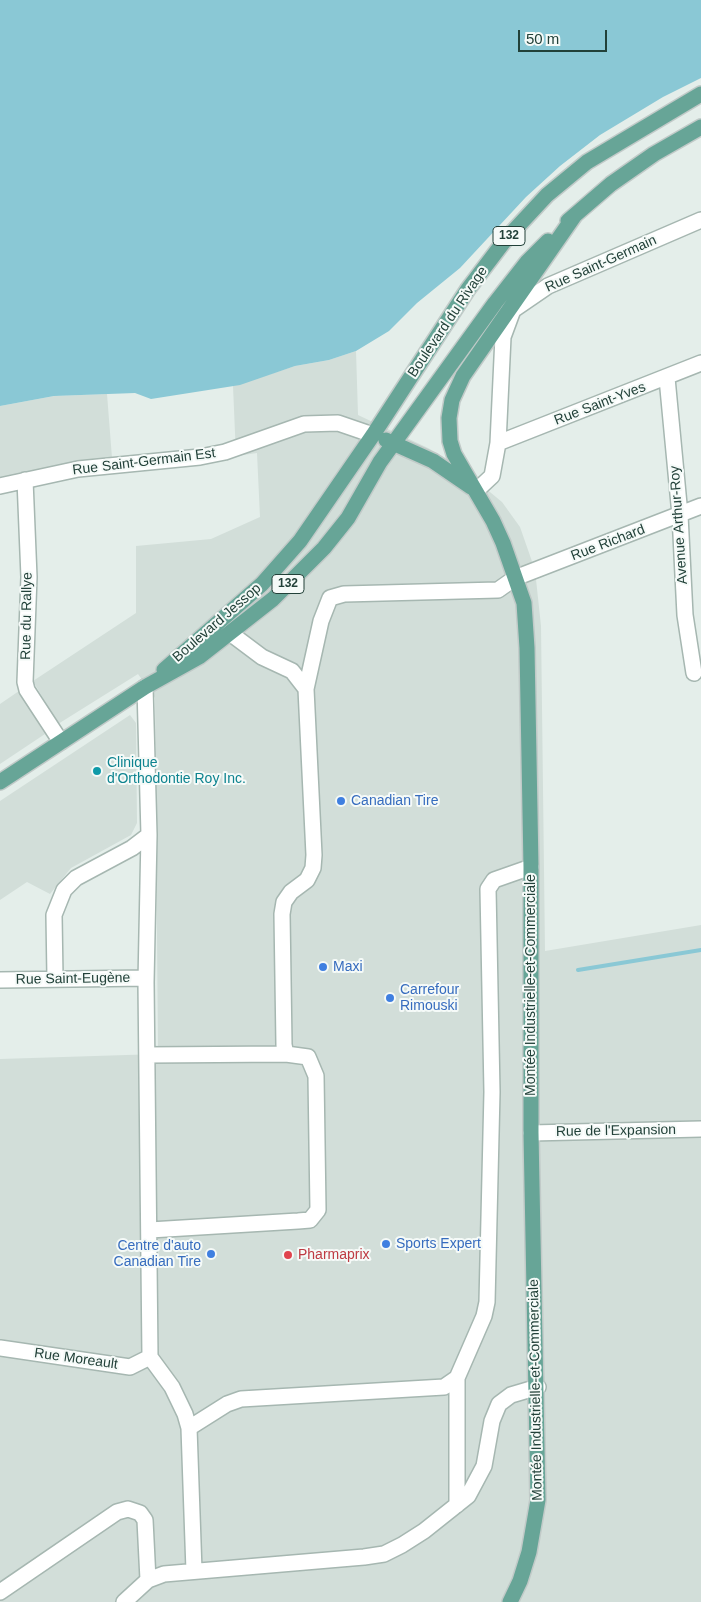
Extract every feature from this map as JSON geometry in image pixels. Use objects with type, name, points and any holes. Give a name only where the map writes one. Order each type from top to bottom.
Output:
[{"type":"main road","name":"Boulevard du Rivage","points":[[373,435],[468,289],[506,239],[547,196],[587,162],[701,94]]},
{"type":"main road","name":"Boulevard du Rivage","points":[[393,443],[527,262],[575,215],[611,184],[639,164],[701,127]]},
{"type":"main road","points":[[476,491],[454,454],[450,441],[449,418],[452,400],[463,376],[575,215]]},
{"type":"main road","name":"Montée Industrielle-et-Commerciale","points":[[373,435],[433,461],[476,491],[503,543],[524,603],[527,648],[531,867],[531,1133],[538,1387],[538,1500],[529,1552],[520,1581],[510,1602]]},
{"type":"main road","name":"Boulevard Jessop","points":[[145,687],[262,584],[300,541],[373,435]]},
{"type":"main road","name":"Boulevard Jessop","points":[[0,782],[145,687],[199,657],[273,599],[324,548],[348,518],[393,443]]},
{"type":"street","name":"Rue Saint-Germain","points":[[476,491],[492,476],[498,443],[503,337],[513,310],[548,286],[701,220]]},
{"type":"street","name":"Rue Saint-Yves","points":[[498,443],[701,363]]},
{"type":"street","name":"Avenue Arthur-Roy","points":[[667,378],[680,516],[685,615],[694,673]]},
{"type":"street","name":"Rue Saint-Germain Est","points":[[0,486],[78,469],[200,457],[225,452],[304,424],[338,423],[373,435]]},
{"type":"street","name":"Rue du Rallye","points":[[25,480],[29,577],[26,690],[61,742]]},
{"type":"street","name":"Rue Richard","points":[[306,688],[321,621],[330,598],[344,594],[498,590],[514,578],[680,516],[701,506]]},
{"type":"street","points":[[230,634],[262,657],[292,671],[306,688],[314,855],[313,868],[307,880],[291,892],[284,902],[282,914],[284,1045],[286,1054]]},
{"type":"street","points":[[145,687],[149,835],[146,978],[150,1357],[172,1387],[185,1414],[189,1428],[194,1571]]},
{"type":"street","points":[[55,978],[54,915],[64,890],[76,878],[132,848],[149,835]]},
{"type":"street","points":[[457,1505],[457,1378],[484,1316],[487,1302],[492,1092],[488,889],[494,880],[531,867]]},
{"type":"street","name":"Rue Saint-Eugène","points":[[0,980],[146,978]]},
{"type":"street","points":[[147,1056],[286,1054],[308,1057],[316,1076],[318,1210],[310,1220],[150,1230]]},
{"type":"street","name":"Rue de l'Expansion","points":[[531,1133],[701,1129]]},
{"type":"street","name":"Rue Moreault","points":[[0,1348],[130,1367],[150,1357]]},
{"type":"street","points":[[189,1428],[227,1404],[241,1399],[444,1387],[457,1378]]},
{"type":"street","points":[[124,1602],[148,1580],[164,1574],[384,1554],[424,1531],[468,1496],[484,1466],[492,1421],[499,1404],[511,1395],[538,1387]]},
{"type":"street","points":[[0,1592],[117,1512],[128,1509],[140,1513],[145,1520],[148,1580]]},
{"type":"shaded area","points":[[356,351],[358,415],[428,448],[456,464],[502,502],[520,527],[535,570],[541,626],[545,951],[701,925],[701,1602],[0,1602],[0,1059],[158,1054],[155,698],[138,674],[58,724],[33,681],[136,613],[136,546],[211,539],[260,517],[257,453],[236,456],[233,386],[295,366],[329,360]]},
{"type":"shaded area","points":[[107,394],[112,458],[0,478],[0,406],[54,396]]},
{"type":"shaded area","points":[[19,691],[45,734],[0,764],[0,704]]},
{"type":"shaded area","points":[[130,715],[136,723],[137,823],[131,835],[71,868],[50,894],[27,882],[0,900],[0,801]]},
{"type":"water","points":[[0,0],[701,0],[701,78],[663,97],[600,135],[560,166],[526,197],[460,268],[417,303],[389,331],[356,351],[329,360],[295,366],[240,385],[151,399],[135,393],[54,396],[0,406]]},
{"type":"waterway","points":[[578,970],[701,950]]},
{"type":"place","name":"Clinique d'Orthodontie Roy Inc.","points":[[97,771]]},
{"type":"place","name":"Canadian Tire","points":[[341,801]]},
{"type":"place","name":"Maxi","points":[[323,967]]},
{"type":"place","name":"Carrefour Rimouski","points":[[390,998]]},
{"type":"place","name":"Sports Expert","points":[[386,1244]]},
{"type":"place","name":"Centre d'auto Canadian Tire","points":[[211,1254]]},
{"type":"place","name":"Pharmaprix","points":[[288,1255]]}]
